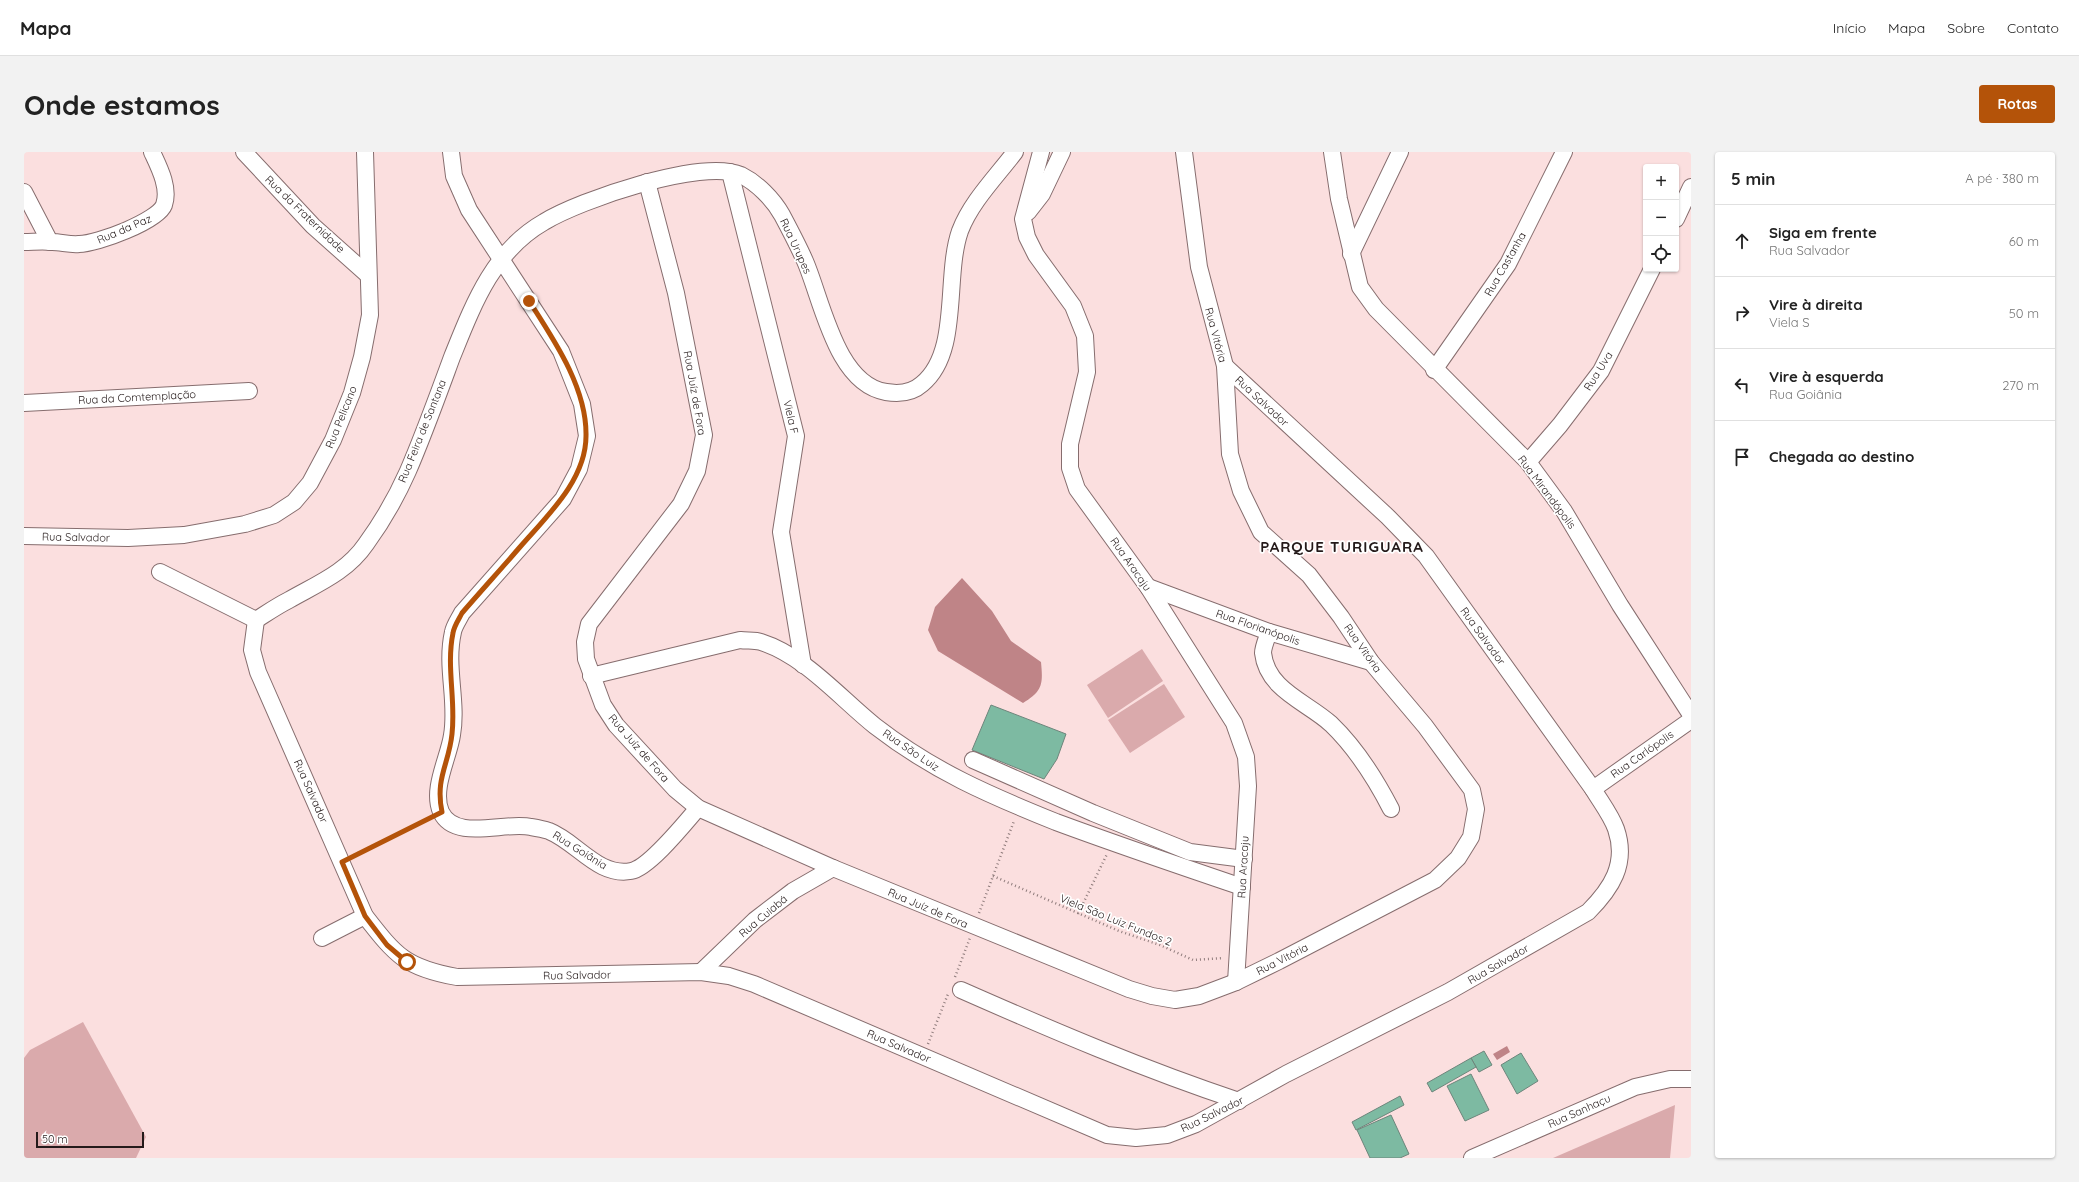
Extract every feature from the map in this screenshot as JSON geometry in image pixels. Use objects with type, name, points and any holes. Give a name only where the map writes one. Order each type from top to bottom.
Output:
[{"type":"street","name":"Rua da Paz","points":[[24,242],[79,244],[97,242],[155,216],[164,206],[166,192],[162,175],[152,152]]},
{"type":"street","name":"Rua da Fraternidade","points":[[244,152],[313,226],[368,275]]},
{"type":"street","name":"Rua Pelicano","points":[[128,538],[184,535],[245,524],[274,515],[294,502],[310,483],[333,440],[352,393],[362,357],[370,315],[364,152]]},
{"type":"street","points":[[442,812],[439,796],[442,770],[452,736],[454,715],[450,658],[453,631],[462,613],[563,499],[579,469],[586,436],[582,404],[561,351],[469,210],[454,176],[452,152]]},
{"type":"street","name":"Rua Urupes","points":[[501,258],[515,242],[542,222],[577,204],[647,182],[709,171],[739,174],[757,185],[780,211],[805,261],[830,330],[844,358],[859,379],[876,390],[899,394],[920,386],[936,368],[945,347],[954,258],[959,235],[966,216],[1015,152]]},
{"type":"street","name":"Rua Aracaju","points":[[1041,152],[1024,219],[1027,236],[1036,255],[1072,306],[1085,336],[1088,372],[1070,444],[1070,468],[1077,489],[1148,587],[1234,723],[1246,758],[1248,786],[1236,982]]},
{"type":"street","points":[[1024,219],[1042,194],[1062,152]]},
{"type":"street","name":"Rua Vitória","points":[[1184,152],[1199,268],[1225,366],[1230,454],[1244,498],[1261,532],[1309,576],[1341,617],[1370,662],[1425,726],[1472,790],[1476,809],[1471,836],[1458,858],[1435,880],[1236,982],[1199,996]]},
{"type":"street","name":"Rua Mirandópolis","points":[[1332,152],[1339,199],[1351,254],[1360,286],[1376,309],[1434,370],[1528,462],[1564,511],[1620,605],[1691,714]]},
{"type":"street","points":[[1351,254],[1400,152]]},
{"type":"street","name":"Rua Castanha","points":[[1434,370],[1508,264],[1564,152]]},
{"type":"street","name":"Viela F","points":[[730,172],[796,436],[781,532],[803,666]]},
{"type":"street","name":"Rua Juíz de Fora","points":[[647,182],[676,293],[704,435],[697,471],[681,504],[589,624],[585,642],[586,659],[591,676],[603,705],[616,725],[675,789],[698,808],[833,868],[1129,989],[1152,996],[1175,1000],[1199,996]]},
{"type":"street","points":[[1679,213],[1691,187]]},
{"type":"street","points":[[24,192],[50,242]]},
{"type":"street","name":"Rua Feira de Santana","points":[[256,620],[338,573],[365,547],[407,473],[474,302],[501,258]]},
{"type":"street","name":"Rua Uva","points":[[1528,462],[1569,414],[1601,371],[1650,272]]},
{"type":"street","name":"Rua Salvador","points":[[256,620],[252,650],[258,672],[365,916],[387,945],[407,962],[429,972],[458,977],[701,972],[729,976],[754,984],[1107,1135],[1136,1138],[1167,1135],[1196,1124],[1286,1074],[1448,992],[1588,912],[1602,898],[1616,877],[1620,853],[1616,829],[1593,789],[1426,556],[1388,516],[1225,366]]},
{"type":"street","name":"Rua da Comtemplação","points":[[24,403],[249,391]]},
{"type":"street","name":"Rua Salvador","points":[[24,536],[128,538]]},
{"type":"street","points":[[160,572],[256,620]]},
{"type":"street","name":"Rua Florianópolis","points":[[1148,587],[1269,632],[1370,662]]},
{"type":"street","points":[[1269,632],[1263,651],[1267,668],[1282,689],[1330,724],[1356,751],[1378,785],[1391,809]]},
{"type":"street","name":"Rua São Luiz","points":[[591,676],[740,640],[760,642],[777,649],[803,666],[876,726],[915,755],[956,779],[1019,807],[1112,843],[1242,887]]},
{"type":"street","name":"Rua Carlópolis","points":[[1593,789],[1691,720]]},
{"type":"street","points":[[973,760],[1093,813],[1190,852],[1244,859]]},
{"type":"street","name":"Rua Goiânia","points":[[442,812],[452,824],[462,828],[526,826],[550,831],[600,865],[616,872],[632,871],[647,864],[698,808]]},
{"type":"street","name":"Rua Cuiabá","points":[[701,972],[755,920],[793,891],[833,868]]},
{"type":"street","points":[[322,938],[365,916]]},
{"type":"street","points":[[961,990],[1098,1050],[1170,1078],[1239,1101]]},
{"type":"street","name":"Rua Sanhaçu","points":[[1472,1158],[1635,1087],[1670,1079],[1691,1079]]},
{"type":"path","points":[[342,862],[442,812]]},
{"type":"path","points":[[1078,914],[1112,843]]},
{"type":"path","name":"Viela São Luiz Fundos 2","points":[[993,876],[1078,914],[1193,960],[1238,957]]},
{"type":"shaded area","points":[[962,578],[992,611],[1011,641],[1041,662],[1042,676],[1038,691],[1030,699],[1023,703],[938,651],[928,630],[935,607]]},
{"type":"shaded area","points":[[1142,649],[1163,681],[1108,718],[1087,685]]},
{"type":"shaded area","points":[[1164,684],[1185,717],[1130,753],[1108,720]]},
{"type":"shaded area","points":[[83,1022],[146,1137],[136,1158],[24,1158],[24,1058],[30,1050]]},
{"type":"shaded area","points":[[1507,1046],[1510,1052],[1497,1060],[1493,1054]]},
{"type":"shaded area","points":[[1675,1105],[1670,1158],[1553,1158]]},
{"type":"building","points":[[991,705],[1066,734],[1057,759],[1044,779],[972,750]]},
{"type":"building","points":[[1484,1051],[1492,1065],[1479,1072],[1471,1058]]},
{"type":"building","points":[[1521,1053],[1538,1081],[1517,1094],[1501,1065]]},
{"type":"building","points":[[1471,1058],[1476,1067],[1432,1092],[1427,1083]]},
{"type":"building","points":[[1471,1074],[1489,1110],[1465,1121],[1447,1086]]},
{"type":"building","points":[[1400,1096],[1404,1105],[1356,1130],[1352,1122]]},
{"type":"building","points":[[1391,1115],[1409,1154],[1400,1158],[1370,1158],[1357,1130]]},
{"type":"district","name":"PARQUE TURIGUARA","points":[[1342,547]]},
{"type":"route","points":[[407,962],[387,945],[365,916],[342,862],[442,812],[439,796],[442,770],[452,736],[454,715],[450,683],[450,658],[453,631],[462,613],[563,499],[579,469],[586,436],[582,404],[561,351],[529,301]]}]
